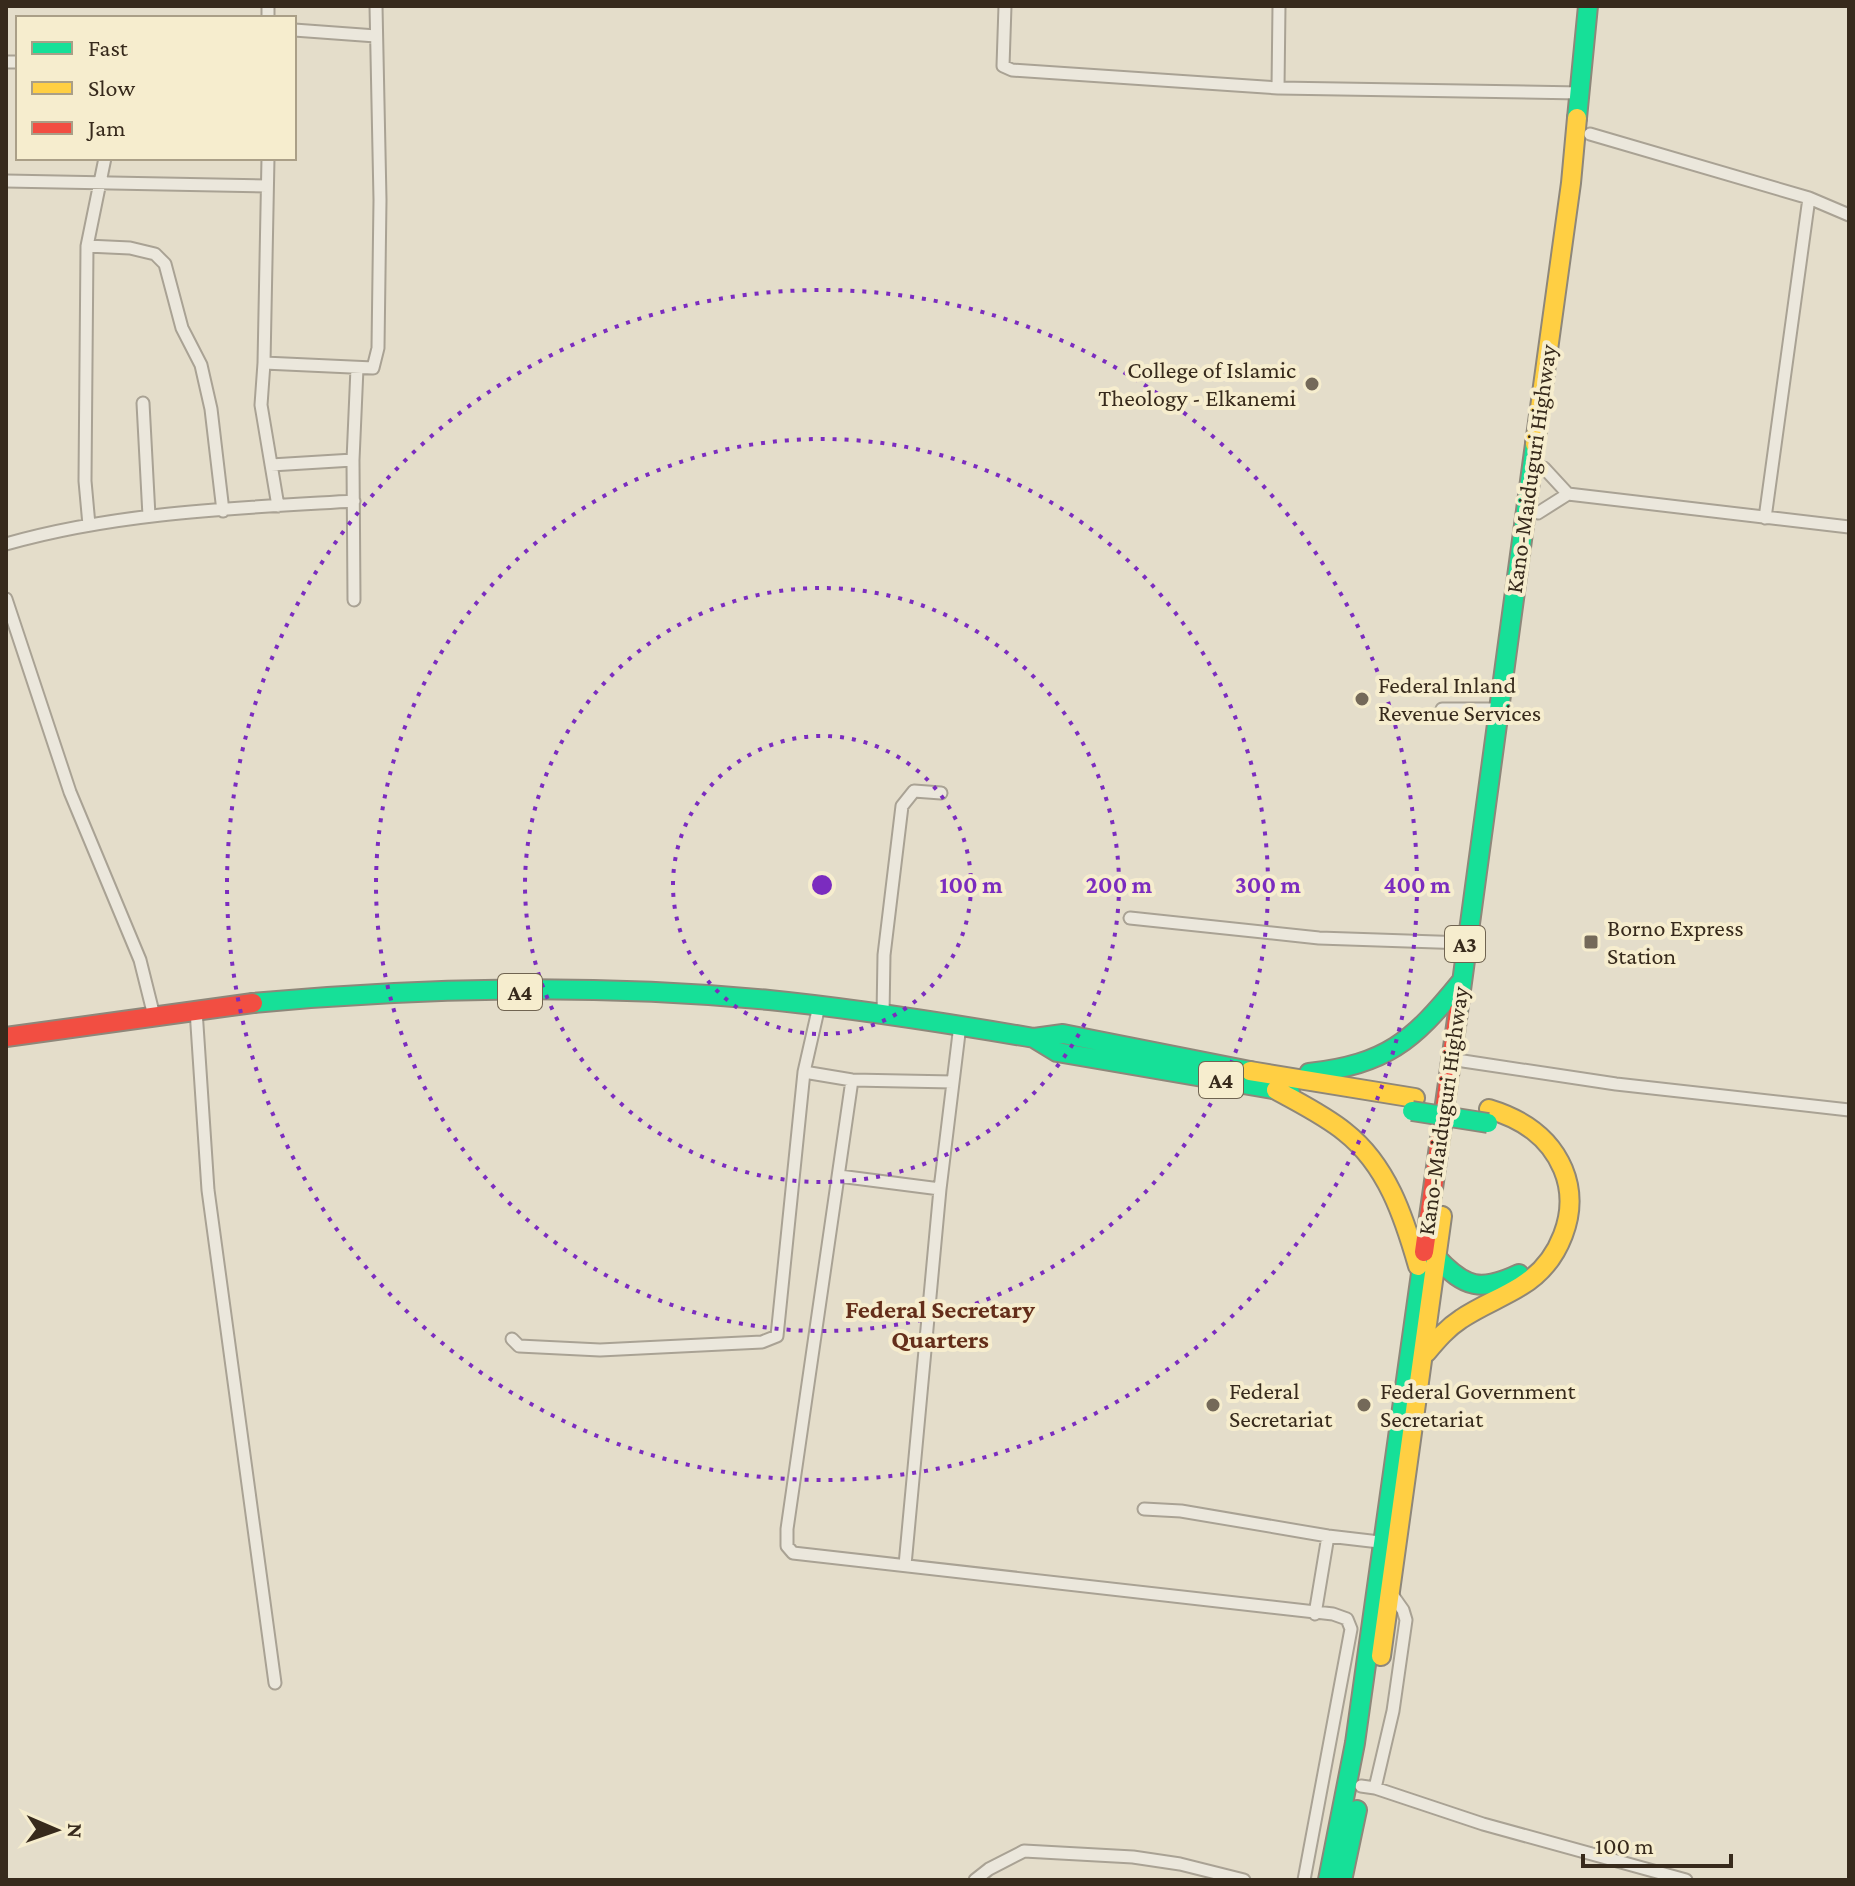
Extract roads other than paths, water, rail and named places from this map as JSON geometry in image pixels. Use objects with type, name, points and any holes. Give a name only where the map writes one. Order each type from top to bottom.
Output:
[{"type":"highway","name":"Kano-Maiduguri Highway","points":[[1342,1880],[1368,1787],[1390,1593],[1390,1543],[1420,1273],[1581,93],[1588,6]]},
{"type":"highway","name":"Kano-Maiduguri Highway","points":[[1328,1880],[1424,1357],[1590,134],[1601,6]]},
{"type":"highway","points":[[1276,1083],[1368,1063],[1390,1053],[1412,1039],[1460,983]]},
{"type":"highway","name":"A4","points":[[6,1037],[196,1010],[372,994],[683,994],[819,1006],[960,1025],[1034,1038],[1057,1052],[1489,1116],[1516,1117],[1530,1126],[1554,1151],[1569,1187],[1568,1222],[1558,1250],[1537,1276],[1516,1290],[1458,1318],[1434,1340],[1424,1357]]},
{"type":"highway","points":[[1276,1083],[1346,1133],[1371,1158],[1390,1188],[1408,1231],[1420,1273]]},
{"type":"highway","name":"A4","points":[[1437,1258],[1456,1279],[1465,1284],[1497,1285],[1528,1267],[1544,1250],[1549,1239],[1556,1206],[1554,1178],[1532,1143],[1489,1116]]},
{"type":"street","points":[[264,363],[373,368],[378,348],[380,200],[376,6]]},
{"type":"street","points":[[1005,6],[1005,68],[1278,88],[1581,93]]},
{"type":"street","points":[[1278,88],[1279,6]]},
{"type":"street","points":[[296,30],[376,36]]},
{"type":"street","points":[[1590,134],[1809,198],[1849,215]]},
{"type":"street","points":[[89,525],[85,481],[87,246],[104,160]]},
{"type":"street","points":[[268,160],[261,405],[278,506]]},
{"type":"street","points":[[6,181],[267,186]]},
{"type":"street","points":[[1765,518],[1809,198]]},
{"type":"street","points":[[87,246],[130,248],[155,254],[165,264],[182,328],[201,365],[211,409],[223,511]]},
{"type":"street","points":[[354,600],[353,460],[357,368]]},
{"type":"street","points":[[143,403],[149,516]]},
{"type":"street","points":[[271,465],[353,460]]},
{"type":"street","points":[[1544,468],[1568,494]]},
{"type":"street","points":[[1538,513],[1568,494],[1849,527]]},
{"type":"street","points":[[6,544],[89,525],[149,516],[354,501]]},
{"type":"street","points":[[6,599],[70,792],[140,960],[154,1016]]},
{"type":"street","points":[[1442,709],[1498,709]]},
{"type":"street","points":[[883,1015],[884,955],[902,806],[914,791],[941,793]]},
{"type":"street","points":[[1130,918],[1319,938],[1466,943]]},
{"type":"street","points":[[512,1339],[519,1346],[600,1350],[762,1342],[777,1336],[804,1072],[819,1006]]},
{"type":"street","points":[[196,1010],[208,1190],[275,1683]]},
{"type":"street","points":[[905,1565],[940,1189],[960,1025]]},
{"type":"street","points":[[1463,1061],[1616,1084],[1849,1110]]},
{"type":"street","points":[[804,1072],[852,1080],[953,1082]]},
{"type":"street","points":[[852,1080],[787,1546],[793,1553],[1333,1614],[1347,1619],[1351,1629],[1304,1880]]},
{"type":"street","points":[[839,1176],[940,1189]]},
{"type":"street","points":[[1144,1509],[1181,1511],[1328,1536],[1390,1543]]},
{"type":"street","points":[[1315,1614],[1328,1536]]},
{"type":"street","points":[[1368,1787],[1483,1824],[1686,1880]]},
{"type":"street","points":[[975,1880],[1024,1851],[1133,1857],[1180,1864],[1244,1880]]},
{"type":"place","name":"College of Islamic Theology - Elkanemi","points":[[1312,384]]},
{"type":"place","name":"Federal Inland Revenue Services","points":[[1362,699]]},
{"type":"place","name":"Borno Express Station","points":[[1591,942]]},
{"type":"place","name":"Federal Secretariat","points":[[1213,1405]]},
{"type":"place","name":"Federal Government Secretariat","points":[[1364,1405]]},
{"type":"district","name":"Federal Secretary Quarters","points":[[940,1324]]}]
